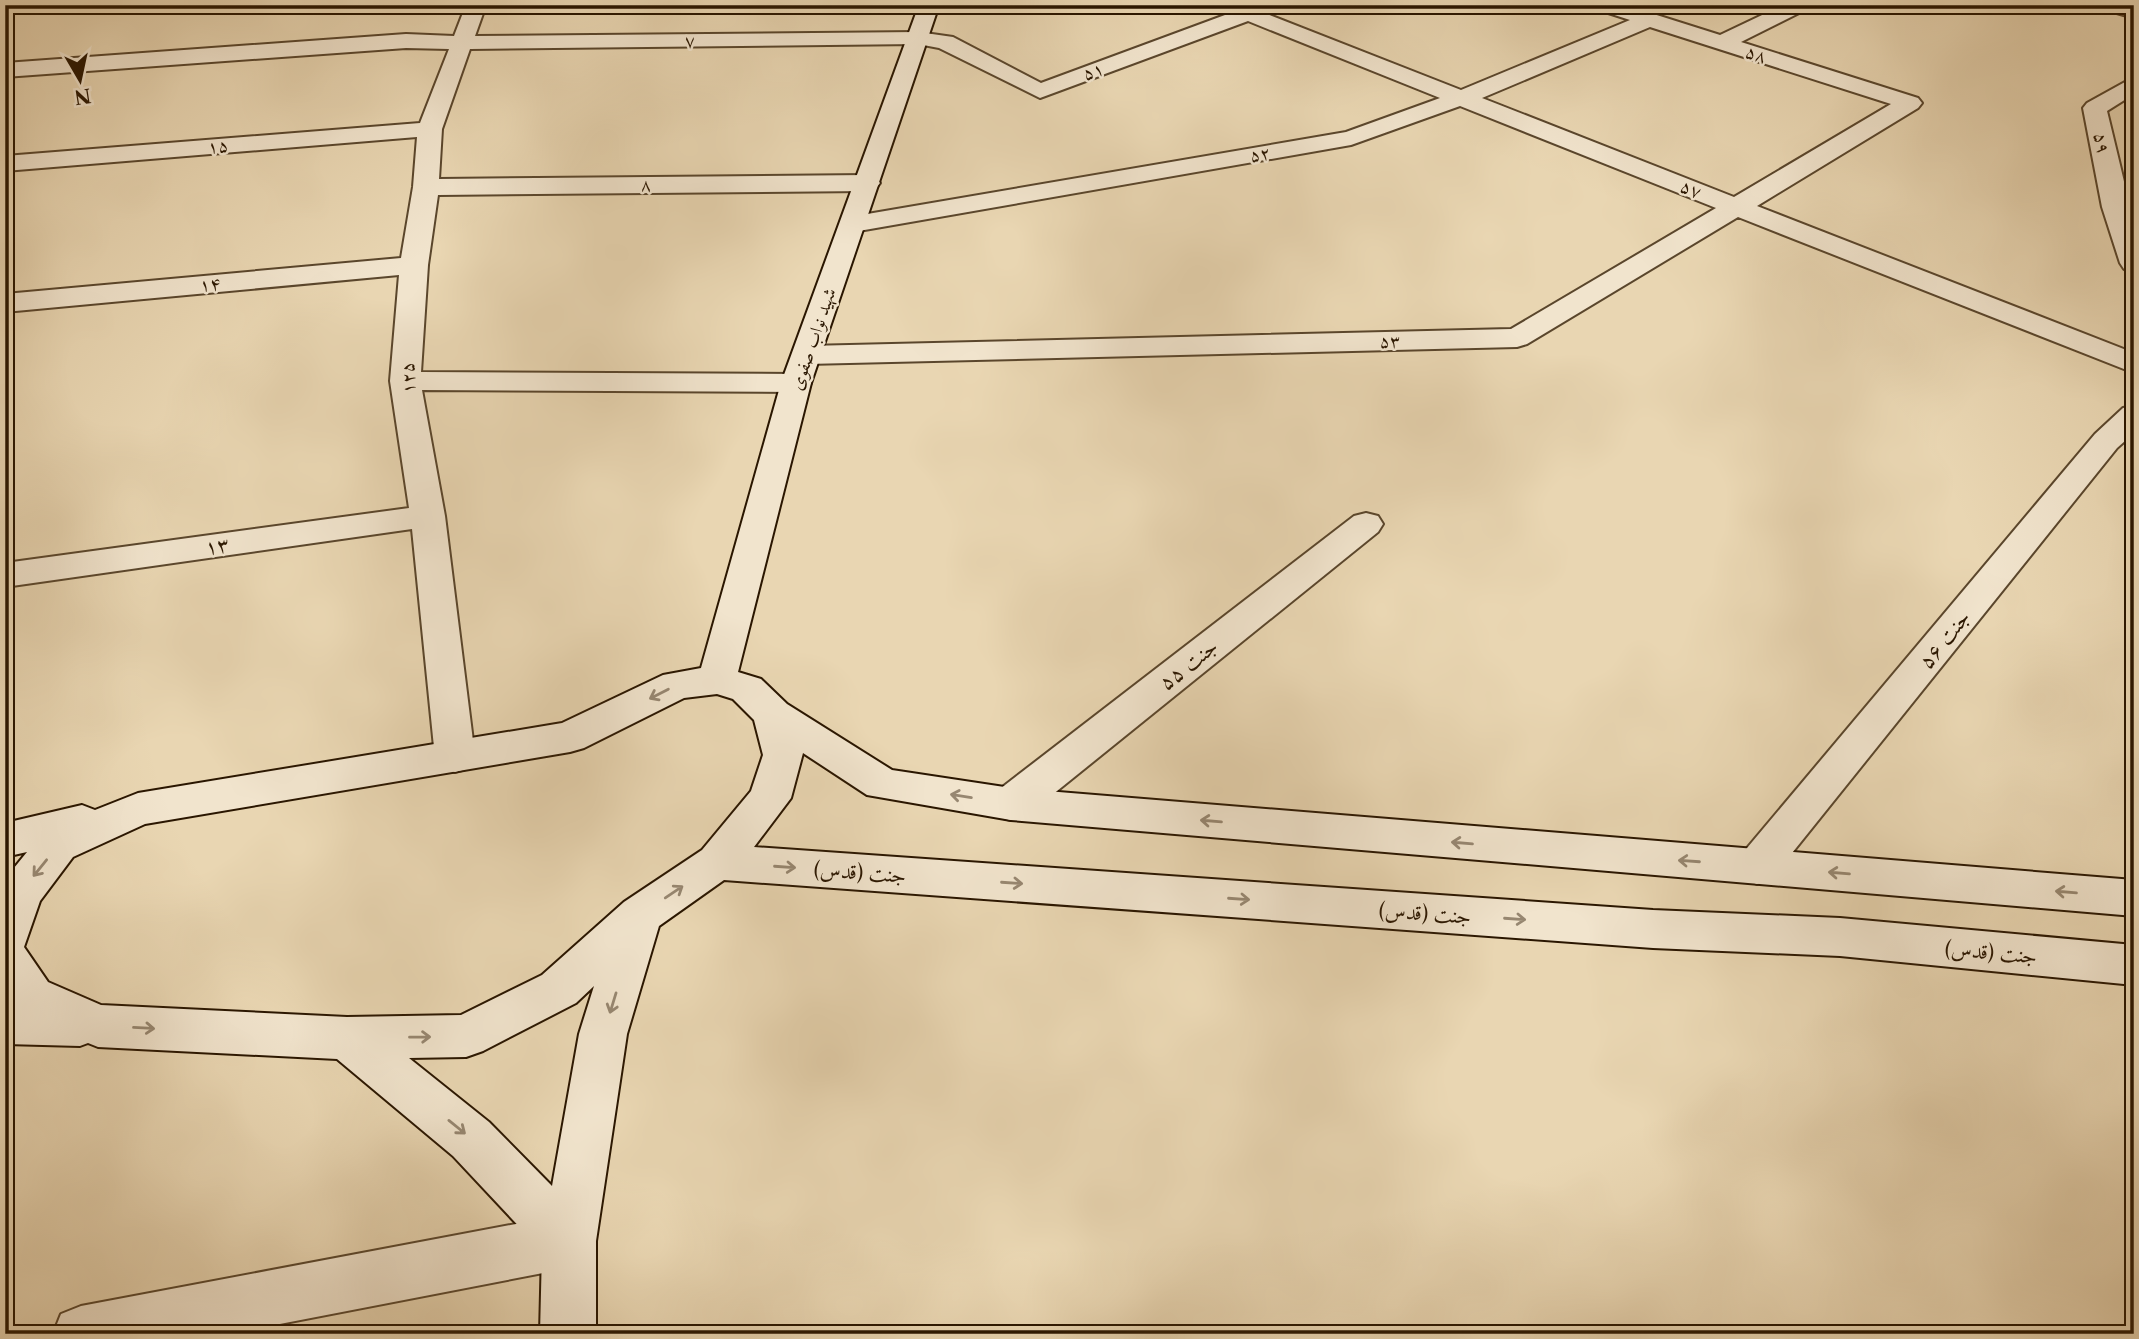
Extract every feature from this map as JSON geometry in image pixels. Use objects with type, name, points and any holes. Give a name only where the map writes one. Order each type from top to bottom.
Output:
[{"type":"street","name":"۱۲۵","points":[[455,757],[428,516],[405,381],[414,265],[426,187],[430,128],[476,5]]},
{"type":"street","name":"شهید نواب صفوی","points":[[717,680],[802,369],[929,5]]},
{"type":"street","name":"۵۱","points":[[918,38],[945,42],[1040,90],[1272,5]]},
{"type":"street","name":"۵۸","points":[[1603,5],[1910,103]]},
{"type":"street","points":[[1722,43],[1800,5]]},
{"type":"street","points":[[2110,5],[2134,12]]},
{"type":"street","name":"۵۷","points":[[1248,14],[2134,363]]},
{"type":"street","name":"۵۲","points":[[853,225],[1351,138],[1461,98],[1649,20]]},
{"type":"street","name":"۷","points":[[16,69],[405,41],[462,44],[918,38]]},
{"type":"street","points":[[5,92],[16,69]]},
{"type":"street","name":"۵۹","points":[[2134,84],[2095,108],[2124,209],[2134,263]]},
{"type":"street","name":"۵۳","points":[[405,381],[802,369],[1517,338],[1910,103]]},
{"type":"street","points":[[2095,108],[2134,114]]},
{"type":"street","name":"۱۵","points":[[5,163],[430,128]]},
{"type":"street","name":"۸","points":[[426,187],[867,183]]},
{"type":"street","name":"۱۴","points":[[5,303],[414,265]]},
{"type":"street","name":"جنت ۵۶","points":[[1757,866],[2120,443],[2134,415]]},
{"type":"street","name":"۱۳","points":[[5,575],[428,516]]},
{"type":"street","name":"جنت ۵۵","points":[[1011,804],[1366,524]]},
{"type":"street","points":[[5,840],[138,809],[570,737],[677,685],[717,680],[747,690],[773,714],[882,783],[1011,804],[2134,898]]},
{"type":"street","points":[[5,1023],[347,1038],[466,1036],[559,989],[640,915],[717,862],[769,798],[783,755],[773,714]]},
{"type":"street","points":[[5,938],[20,893],[58,845],[138,809]]},
{"type":"street","name":"جنت (قدس)","points":[[717,862],[1653,929],[1840,937],[2134,965]]},
{"type":"street","points":[[568,1334],[569,1241],[603,1034],[640,915]]},
{"type":"street","points":[[5,957],[31,996],[97,1026]]},
{"type":"street","points":[[347,1038],[471,1139],[569,1241]]},
{"type":"street","points":[[81,1334],[569,1241]]}]
